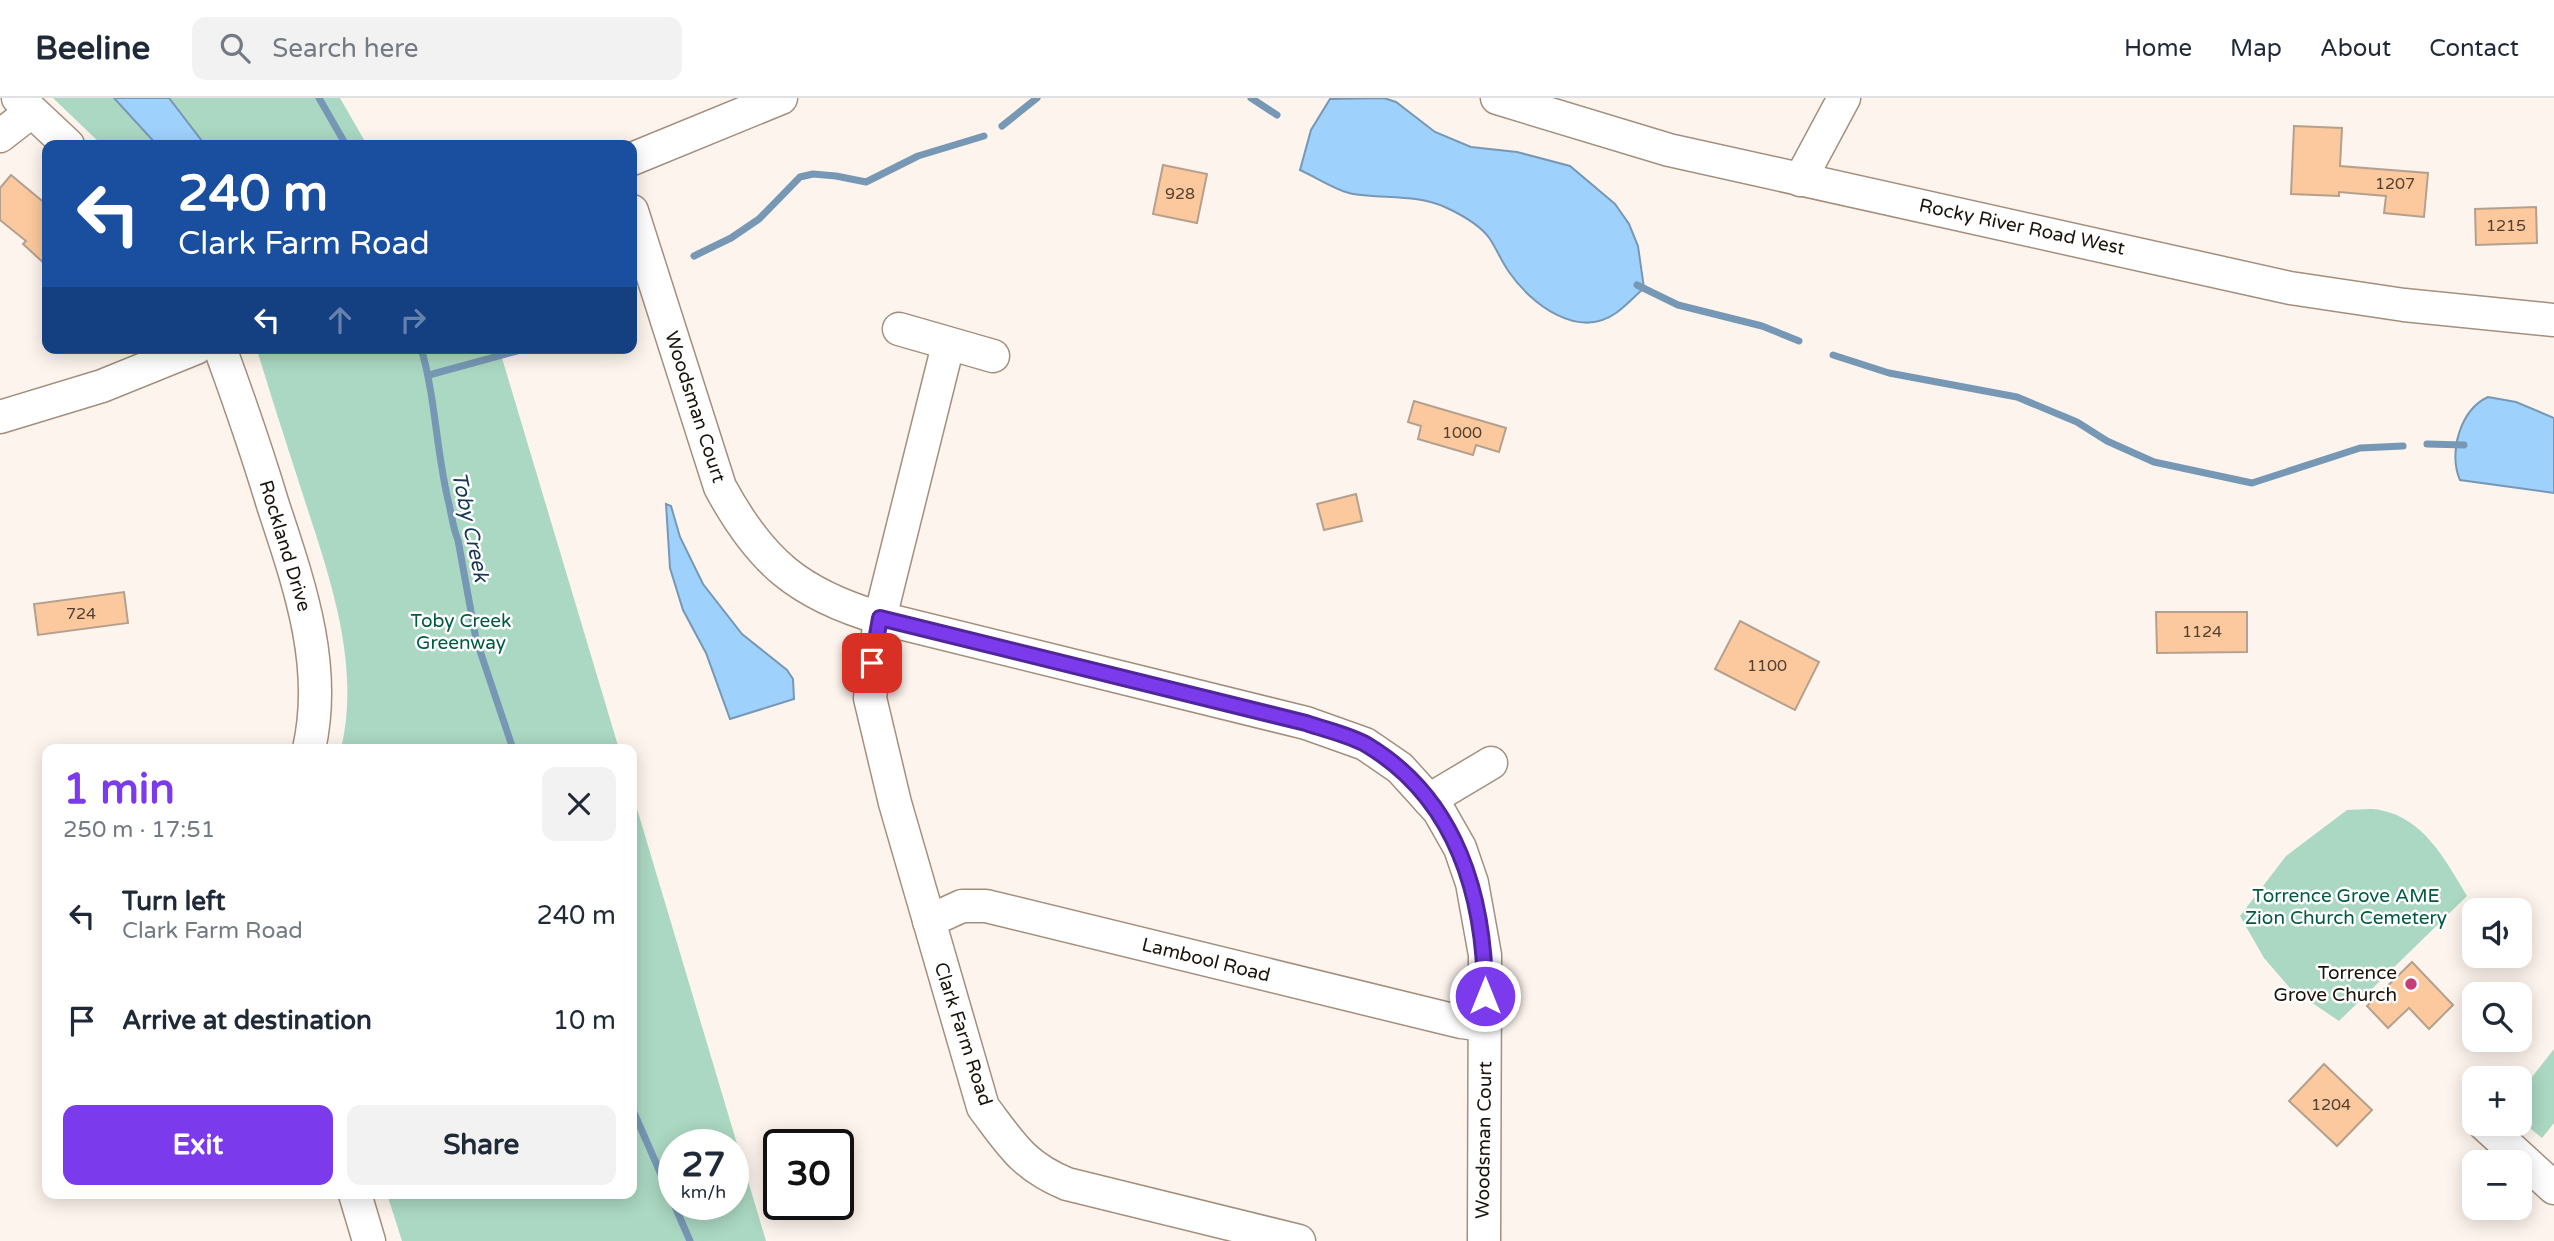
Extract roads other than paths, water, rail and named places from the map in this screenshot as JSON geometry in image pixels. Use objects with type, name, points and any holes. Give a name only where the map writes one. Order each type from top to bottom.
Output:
[{"type":"street","points":[[637,157],[781,98]]},
{"type":"street","name":"Rocky River Road West","points":[[1497,98],[1669,150],[2089,241],[2290,288],[2404,305],[2554,320]]},
{"type":"street","points":[[1800,180],[1844,98]]},
{"type":"street","points":[[0,136],[24,105],[62,140]]},
{"type":"street","name":"Woodsman Court","points":[[637,227],[720,486],[741,526],[771,560],[810,591],[843,607],[880,618],[1306,723],[1365,744],[1400,768],[1429,800],[1460,848],[1472,883],[1485,955],[1483,1241]]},
{"type":"street","points":[[899,329],[993,356]]},
{"type":"street","name":"Clark Farm Road","points":[[948,345],[880,618],[870,686],[873,722],[984,1107],[1010,1143],[1038,1172],[1067,1184],[1299,1241]]},
{"type":"street","points":[[0,418],[102,386],[181,354]]},
{"type":"street","name":"Rockland Drive","points":[[222,354],[251,435],[307,617],[314,660],[316,704],[310,744]]},
{"type":"street","points":[[1429,800],[1490,763]]},
{"type":"street","name":"Lambool Road","points":[[929,921],[962,906],[986,906],[1461,1022],[1485,1025]]},
{"type":"street","points":[[2497,1136],[2554,1188]]},
{"type":"street","points":[[356,1199],[369,1241]]},
{"type":"water","points":[[114,98],[169,98],[201,140],[152,140]]},
{"type":"water","points":[[1384,98],[1396,102],[1435,132],[1471,147],[1517,152],[1570,166],[1615,204],[1629,224],[1638,246],[1644,288],[1616,313],[1601,320],[1586,322],[1556,315],[1518,284],[1486,234],[1459,214],[1424,201],[1346,192],[1300,170],[1311,130],[1330,99]]},
{"type":"water","points":[[2488,397],[2516,402],[2554,418],[2554,493],[2460,480],[2455,457],[2459,433],[2470,412]]},
{"type":"water","points":[[666,504],[671,506],[680,537],[703,584],[742,634],[787,670],[793,679],[794,699],[730,719],[706,653],[683,610],[670,568]]},
{"type":"waterway","name":"Toby Creek","points":[[319,98],[343,140]]},
{"type":"waterway","points":[[1002,126],[1037,98]]},
{"type":"waterway","points":[[1251,98],[1277,115]]},
{"type":"waterway","points":[[694,256],[731,238],[759,219],[800,177],[813,174],[866,182],[918,156],[984,136]]},
{"type":"waterway","points":[[1637,285],[1678,305],[1762,326],[1799,341]]},
{"type":"waterway","name":"Toby Creek","points":[[423,354],[476,639],[511,744]]},
{"type":"waterway","points":[[429,375],[506,354]]},
{"type":"waterway","points":[[1833,355],[1889,373],[2017,397],[2077,422],[2107,441],[2154,462],[2252,483],[2360,448],[2403,446]]},
{"type":"waterway","points":[[2427,444],[2464,445]]},
{"type":"waterway","name":"Toby Creek","points":[[637,1119],[690,1241]]},
{"type":"place","name":"Torrence Grove Church","points":[[2411,984]]},
{"type":"park label","name":"Toby Creek Greenway","points":[[461,632]]},
{"type":"park label","name":"Torrence Grove AME Zion Church Cemetery","points":[[2346,907]]}]
